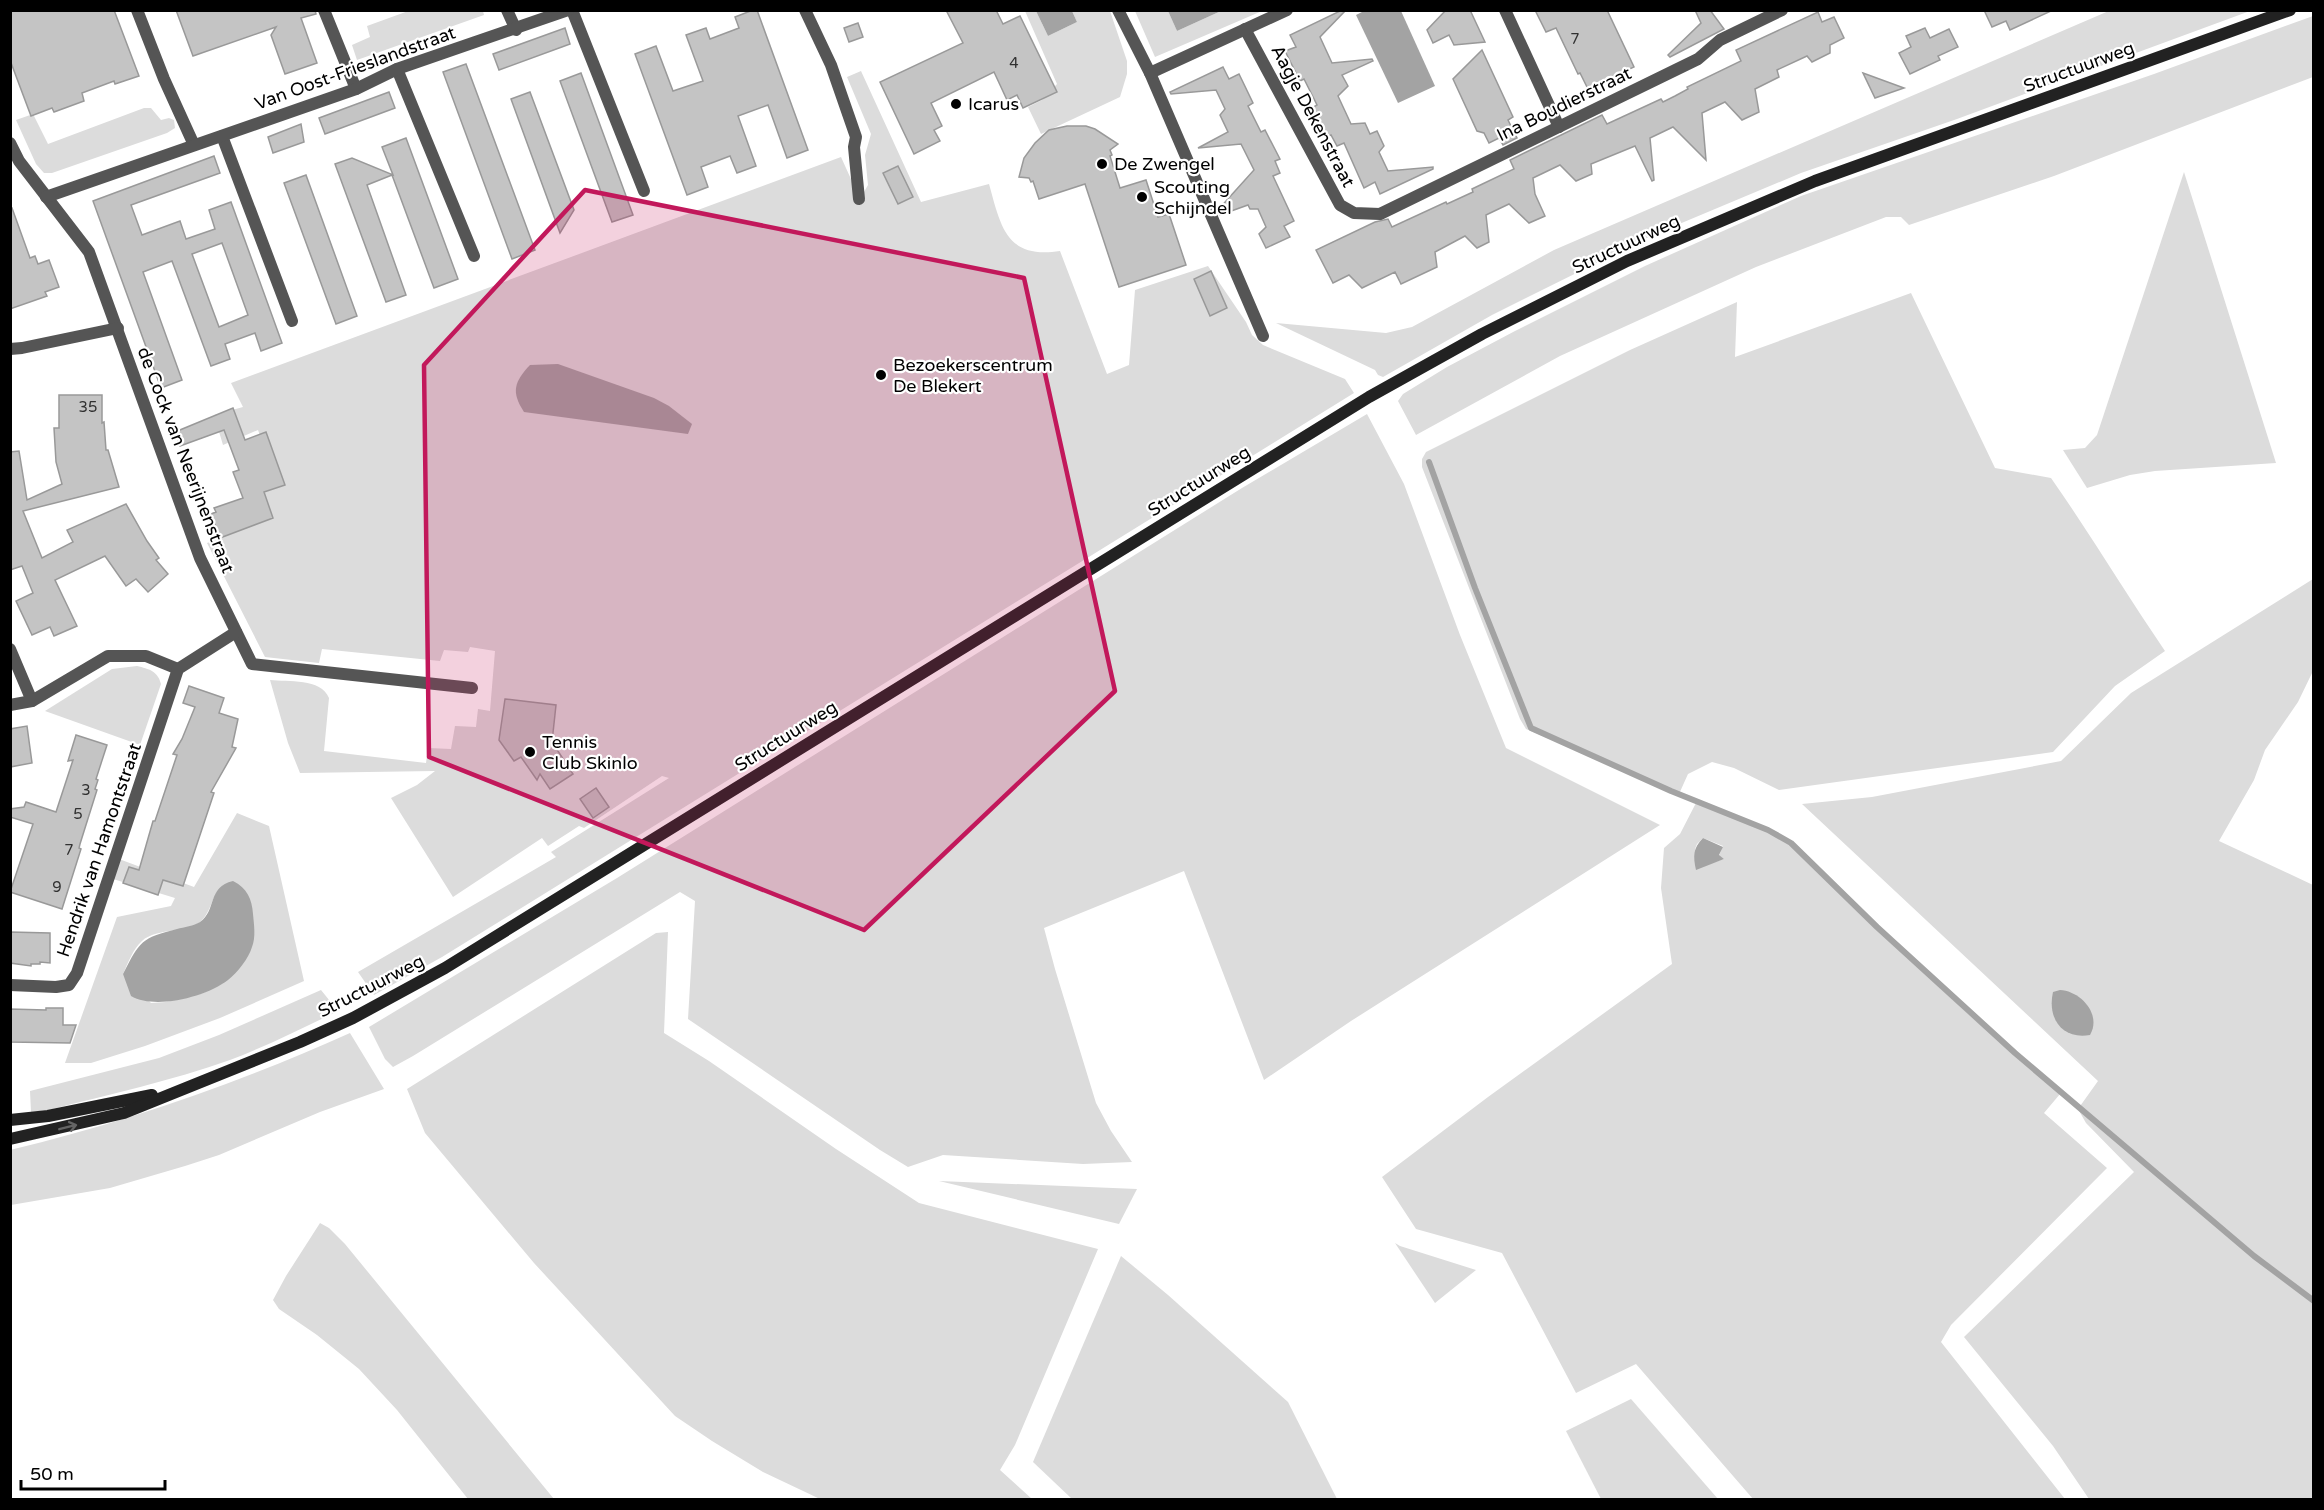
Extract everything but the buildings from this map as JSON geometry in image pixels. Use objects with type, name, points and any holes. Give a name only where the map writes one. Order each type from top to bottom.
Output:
[{"type":"main road","name":"Structuurweg","points":[[10,1139],[124,1113],[300,1042],[353,1018],[445,968],[1369,397],[1482,334],[1626,261],[1815,181],[2290,10]]},
{"type":"main road","name":"Structuurweg","points":[[10,1120],[48,1116],[180,1090]]},
{"type":"street","points":[[137,10],[164,79],[194,145]]},
{"type":"street","points":[[507,10],[516,30]]},
{"type":"street","points":[[570,10],[644,191]]},
{"type":"street","name":"Van Oost-Frieslandstraat","points":[[46,197],[356,89],[397,69],[570,10]]},
{"type":"street","points":[[805,10],[831,65],[856,136],[854,147],[859,199]]},
{"type":"street","points":[[1118,10],[1150,73],[1263,336]]},
{"type":"street","points":[[1150,73],[1287,10]]},
{"type":"street","points":[[1505,10],[1559,127]]},
{"type":"street","name":"Ina Boudierstraat","points":[[1354,213],[1380,214],[1698,59],[1720,40],[1775,12]]},
{"type":"street","points":[[326,15],[356,89]]},
{"type":"street","name":"Aagje Dekenstraat","points":[[1245,29],[1340,205],[1354,213]]},
{"type":"street","points":[[397,69],[474,256]]},
{"type":"street","points":[[222,136],[292,321]]},
{"type":"street","name":"de Cock van Neerijnenstraat","points":[[10,143],[19,161],[89,252],[200,558],[252,664],[472,688]]},
{"type":"street","points":[[10,349],[118,328]]},
{"type":"street","points":[[10,705],[33,701],[108,656],[146,656],[178,669],[236,632]]},
{"type":"street","points":[[10,649],[33,701]]},
{"type":"street","name":"Hendrik van Hamontstraat","points":[[10,985],[56,987],[69,985],[77,973],[178,669]]},
{"type":"highlighted area","points":[[585,190],[1024,278],[1115,691],[864,930],[429,757],[424,365]]},
{"type":"shaded area","points":[[411,10],[483,11],[484,15],[357,60],[352,45],[370,37],[367,26]]},
{"type":"shaded area","points":[[1366,10],[1401,11],[1435,86],[1398,103],[1356,15]]},
{"type":"shaded area","points":[[2111,10],[2250,11],[1957,119],[1801,173],[1653,235],[1492,315],[1383,377],[1375,370],[1276,323],[1386,333],[1412,327],[1554,250]]},
{"type":"shaded area","points":[[1025,11],[1036,11],[1048,36],[1077,22],[1072,11],[1110,11],[1127,61],[1127,74],[1120,97],[1041,134],[1028,107],[1042,100],[1057,84]]},
{"type":"shaded area","points":[[1036,11],[1072,11],[1077,22],[1048,36]]},
{"type":"shaded area","points":[[1135,11],[1168,11],[1177,31],[1221,11],[1262,11],[1155,57]]},
{"type":"shaded area","points":[[1168,11],[1221,11],[1177,31]]},
{"type":"shaded area","points":[[2313,16],[2313,77],[2054,176],[1909,225],[1901,217],[1886,217],[1756,267],[1560,356],[1416,435],[1398,401],[1403,394],[1447,367],[1515,331],[1645,266],[1801,196],[2154,74]]},
{"type":"shaded area","points":[[861,71],[921,202],[989,184],[1002,226],[1017,245],[1028,250],[1042,252],[1060,251],[1107,374],[1129,365],[1135,290],[1208,266],[1246,322],[1252,335],[1263,345],[1345,379],[1354,393],[442,957],[374,995],[358,972],[556,857],[551,852],[669,778],[662,776],[584,828],[579,826],[548,846],[542,838],[453,897],[391,798],[417,785],[435,771],[300,773],[288,743],[270,680],[303,682],[319,687],[325,692],[329,698],[324,751],[426,763],[428,748],[451,749],[455,726],[476,727],[478,709],[490,711],[495,651],[470,647],[468,652],[444,650],[440,661],[322,649],[319,663],[265,657],[207,543],[253,523],[243,498],[278,485],[258,430],[223,445],[214,415],[243,407],[231,383],[841,157],[860,199],[868,185],[865,155],[871,134],[847,77]]},
{"type":"shaded area","points":[[144,108],[151,108],[161,120],[169,118],[174,120],[175,128],[167,133],[52,173],[44,173],[36,164],[16,120],[33,114],[48,144]]},
{"type":"shaded area","points":[[2184,172],[2276,463],[2155,471],[2130,475],[2087,488],[2063,450],[2085,448],[2097,435]]},
{"type":"shaded area","points":[[1911,293],[1995,468],[2051,478],[2165,651],[2115,686],[2053,752],[1779,790],[1734,768],[1712,762],[1688,774],[1679,794],[1526,729],[1520,719],[1422,467],[1422,459],[1426,452],[1630,350],[1737,302],[1735,357]]},
{"type":"shaded area","points":[[558,364],[654,398],[669,406],[692,424],[688,434],[524,412],[516,393],[520,377],[530,365]]},
{"type":"shaded area","points":[[1367,414],[1404,484],[1460,635],[1506,748],[1660,825],[1351,1021],[1264,1080],[1184,871],[1044,928],[1096,1103],[1132,1162],[1083,1164],[943,1155],[908,1167],[688,1019],[695,901],[680,892],[413,1056],[393,1067],[385,1059],[369,1027],[617,878],[1242,488]]},
{"type":"shaded area","points":[[2313,579],[2313,671],[2298,702],[2265,750],[2254,780],[2219,841],[2313,885],[2313,1499],[2089,1499],[2053,1446],[1964,1337],[2134,1172],[2086,1123],[2078,1109],[2098,1081],[1802,804],[1872,797],[2061,761],[2131,693]]},
{"type":"shaded area","points":[[137,666],[155,673],[161,684],[140,745],[45,711],[112,669]]},
{"type":"shaded area","points":[[1697,801],[1790,842],[1873,925],[1968,1014],[2060,1094],[2044,1113],[2107,1168],[1951,1325],[1941,1342],[2065,1499],[1753,1499],[1636,1364],[1576,1393],[1502,1253],[1416,1229],[1382,1177],[1672,964],[1661,888],[1664,848],[1680,834]],"holes":[[[1703,838],[1723,846],[1719,856],[1724,859],[1703,866],[1695,849],[1697,844]]]},
{"type":"shaded area","points":[[237,813],[269,826],[304,981],[220,1018],[145,1046],[91,1063],[65,1063],[117,917],[171,906],[175,898],[113,879],[119,859],[194,887]],"holes":[[[218,890],[203,993],[166,1002],[151,1003],[123,974],[133,952],[142,941],[156,934],[198,924],[205,916]]]},
{"type":"shaded area","points":[[1703,838],[1723,847],[1719,855],[1724,859],[1696,870],[1695,852]]},
{"type":"shaded area","points":[[233,881],[242,887],[250,899],[254,927],[254,939],[250,951],[239,969],[228,980],[207,992],[180,1000],[153,1002],[131,996],[123,974],[143,942],[156,935],[200,922],[209,911],[219,888]]},
{"type":"shaded area","points":[[668,932],[664,1033],[919,1203],[1098,1249],[1015,1445],[1000,1470],[1032,1499],[820,1499],[763,1472],[675,1416],[534,1263],[425,1133],[407,1089],[656,933]]},
{"type":"shaded area","points":[[321,990],[338,1011],[258,1049],[208,1068],[163,1081],[49,1110],[31,1112],[30,1091],[159,1058],[219,1035]]},
{"type":"shaded area","points":[[2068,991],[2082,999],[2087,1005],[2093,1020],[2090,1035],[2072,1034],[2059,1025],[2052,1010],[2052,1002],[2053,992]]},
{"type":"shaded area","points":[[350,1033],[384,1089],[320,1112],[219,1155],[185,1166],[110,1188],[11,1205],[10,1150],[140,1114],[267,1068]]},
{"type":"shaded area","points":[[939,1181],[1137,1189],[1119,1224]]},
{"type":"shaded area","points":[[320,1223],[329,1228],[345,1244],[554,1499],[468,1499],[397,1410],[359,1369],[317,1335],[279,1309],[273,1300]]},
{"type":"shaded area","points":[[1395,1243],[1400,1246],[1476,1270],[1435,1303]]},
{"type":"shaded area","points":[[1121,1256],[1288,1402],[1337,1499],[1072,1499],[1033,1462]]},
{"type":"shaded area","points":[[1631,1399],[1718,1499],[1601,1499],[1566,1431]]},
{"type":"waterway","points":[[1429,462],[1475,588],[1531,728],[1671,791],[1768,830],[1791,843],[1877,927],[2015,1053],[2254,1256],[2314,1301]]},
{"type":"place","name":"Icarus","points":[[956,104]]},
{"type":"place","name":"De Zwengel","points":[[1102,164]]},
{"type":"place","name":"Scouting Schijndel","points":[[1142,197]]},
{"type":"place","name":"Bezoekerscentrum De Blekert","points":[[881,375]]},
{"type":"place","name":"Tennis Club Skinlo","points":[[530,752]]}]
